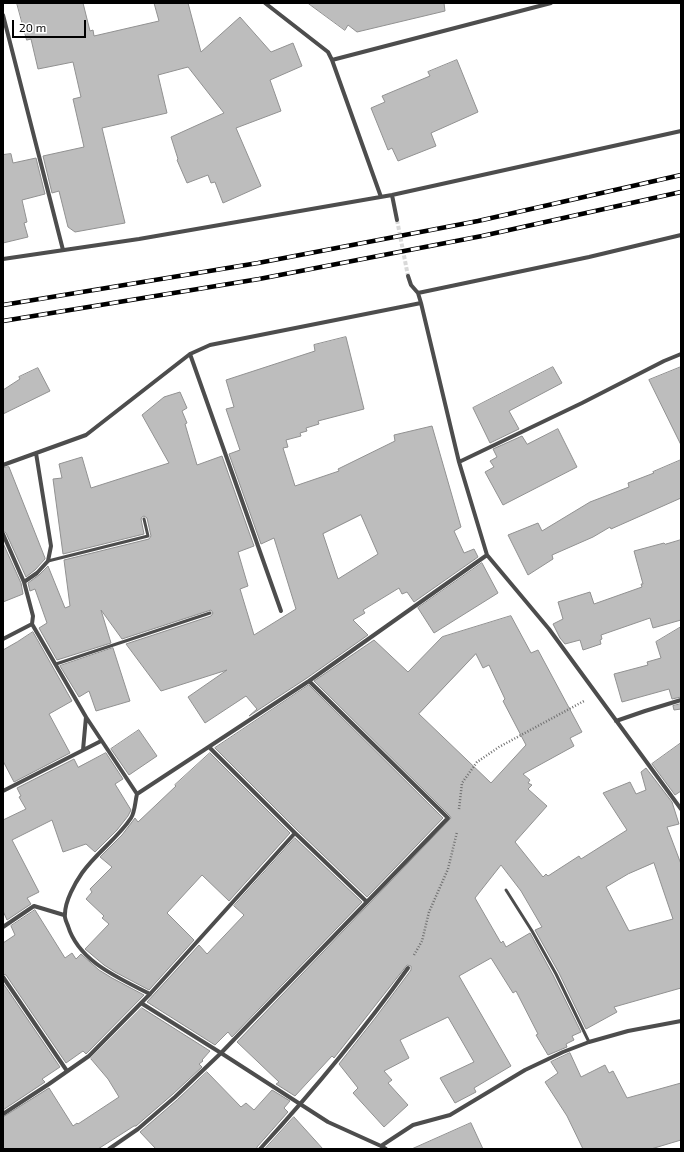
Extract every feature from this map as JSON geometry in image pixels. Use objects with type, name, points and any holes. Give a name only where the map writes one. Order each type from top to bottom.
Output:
[{"type":"street","points":[[265,3],[328,52],[381,196]]},
{"type":"street","points":[[332,60],[551,3]]},
{"type":"street","points":[[3,15],[64,250]]},
{"type":"street","points":[[3,259],[138,240],[392,195],[681,131]]},
{"type":"street","points":[[392,195],[396,220]]},
{"type":"street","points":[[418,293],[589,257],[681,235]]},
{"type":"street","points":[[408,276],[411,285],[418,293],[421,303],[459,462],[487,555],[549,629],[681,809]]},
{"type":"street","points":[[3,465],[86,435],[190,354],[210,345],[421,303]]},
{"type":"street","points":[[190,354],[281,610]]},
{"type":"street","points":[[459,462],[681,354]]},
{"type":"street","points":[[24,582],[37,573],[48,561],[51,546],[36,453]]},
{"type":"street","points":[[3,534],[24,582],[33,616],[32,624],[86,717],[137,794]]},
{"type":"street","points":[[150,994],[107,971],[83,953],[70,934],[64,915],[69,896],[82,873],[132,816],[137,794],[309,681],[487,555]]},
{"type":"street","points":[[3,639],[32,624]]},
{"type":"street","points":[[109,1149],[138,1129],[175,1097],[448,818],[309,681]]},
{"type":"street","points":[[616,721],[645,710],[681,700]]},
{"type":"street","points":[[83,750],[86,717]]},
{"type":"street","points":[[3,791],[101,741]]},
{"type":"street","points":[[209,747],[367,902]]},
{"type":"street","points":[[3,1114],[89,1056],[150,994],[295,833]]},
{"type":"street","points":[[3,927],[34,906],[64,915]]},
{"type":"street","points":[[260,1149],[301,1104],[376,1012],[408,968]]},
{"type":"street","points":[[3,977],[67,1071]]},
{"type":"street","points":[[141,1003],[328,1122],[386,1149]]},
{"type":"street","points":[[381,1146],[413,1125],[450,1115],[525,1070],[563,1052],[589,1042],[628,1031],[681,1022]]},
{"type":"lane","points":[[48,561],[148,536],[144,519]]},
{"type":"lane","points":[[56,664],[210,613]]},
{"type":"lane","points":[[506,890],[532,931],[556,974],[589,1042]]},
{"type":"path","points":[[459,812],[462,783],[477,762],[499,747],[597,694]]},
{"type":"path","points":[[408,968],[422,941],[429,912],[448,869],[457,831]]},
{"type":"building","points":[[17,3],[83,3],[90,31],[93,30],[94,36],[159,21],[154,3],[188,3],[201,52],[240,17],[271,52],[293,43],[302,66],[270,80],[281,111],[236,128],[261,186],[223,203],[215,182],[211,183],[208,175],[187,183],[177,160],[178,159],[171,137],[224,113],[188,67],[158,75],[167,113],[102,128],[125,223],[75,232],[68,227],[59,191],[52,193],[43,156],[84,147],[73,99],[81,97],[73,62],[38,69],[31,39],[27,40]]},
{"type":"building","points":[[308,3],[444,3],[445,11],[357,32],[348,25],[345,30]]},
{"type":"building","points":[[457,60],[478,112],[431,133],[436,146],[398,161],[392,148],[388,150],[371,108],[385,102],[382,96],[430,76],[428,72]]},
{"type":"building","points":[[11,154],[13,163],[36,158],[45,194],[22,200],[27,222],[24,223],[28,237],[3,243],[3,155]]},
{"type":"building","points":[[346,337],[364,409],[318,421],[319,424],[306,428],[307,431],[300,433],[301,436],[286,440],[288,447],[283,448],[295,486],[339,471],[338,469],[395,441],[394,435],[432,426],[461,527],[454,531],[464,553],[474,549],[478,557],[414,602],[407,592],[402,594],[399,588],[363,610],[365,613],[353,620],[368,635],[307,678],[249,716],[257,709],[246,696],[205,723],[188,697],[227,670],[161,691],[126,644],[211,616],[213,613],[211,610],[122,639],[101,610],[111,643],[57,660],[39,628],[47,623],[35,589],[30,591],[28,583],[48,566],[65,608],[70,606],[64,560],[149,539],[151,536],[147,518],[144,516],[141,519],[144,534],[63,554],[53,479],[62,478],[59,464],[82,457],[91,488],[169,463],[142,415],[164,397],[180,392],[187,408],[182,411],[187,423],[185,424],[197,465],[222,456],[254,546],[238,552],[248,586],[240,589],[254,635],[296,609],[274,538],[261,544],[229,454],[240,450],[226,409],[234,407],[226,380],[315,351],[314,345]],"holes":[[[361,515],[378,554],[338,579],[323,534]]]},
{"type":"building","points":[[553,367],[562,383],[509,411],[519,429],[490,443],[473,408]]},
{"type":"building","points":[[681,367],[681,445],[649,380]]},
{"type":"building","points":[[38,368],[50,391],[3,414],[3,390],[20,379],[19,377]]},
{"type":"building","points":[[558,429],[577,467],[503,505],[485,472],[494,467],[490,461],[497,457],[493,449],[522,436],[527,444]]},
{"type":"building","points":[[681,460],[681,498],[611,529],[610,527],[593,537],[552,555],[553,559],[528,575],[508,535],[538,523],[542,531],[590,502],[629,487],[628,483]]},
{"type":"building","points":[[9,467],[45,558],[35,570],[26,577],[6,533],[3,531],[3,468]]},
{"type":"building","points":[[681,540],[681,620],[653,628],[650,618],[601,635],[601,644],[583,650],[580,640],[565,644],[560,638],[553,624],[563,619],[558,602],[590,592],[594,604],[642,587],[641,584],[643,584],[634,551]]},
{"type":"building","points":[[3,543],[21,583],[23,594],[3,602]]},
{"type":"building","points":[[482,563],[498,593],[434,633],[418,608]]},
{"type":"building","points":[[511,616],[531,653],[538,650],[582,732],[570,738],[574,746],[523,774],[530,780],[528,783],[532,785],[528,789],[547,806],[515,842],[543,877],[546,874],[548,876],[579,856],[581,859],[627,830],[603,793],[630,782],[636,794],[646,790],[641,772],[646,768],[672,802],[679,824],[667,827],[681,864],[681,988],[614,1007],[617,1012],[586,1029],[559,973],[535,930],[542,927],[521,891],[501,865],[475,898],[501,943],[503,941],[506,947],[530,933],[553,975],[581,1032],[572,1036],[574,1040],[566,1044],[567,1047],[548,1055],[536,1035],[538,1034],[516,991],[513,993],[491,958],[459,976],[511,1066],[474,1088],[476,1092],[455,1103],[440,1078],[474,1062],[448,1017],[400,1040],[409,1058],[384,1071],[392,1080],[388,1083],[408,1105],[384,1127],[353,1093],[358,1088],[339,1064],[411,970],[411,966],[407,965],[334,1058],[332,1056],[295,1096],[276,1084],[279,1082],[237,1042],[451,818],[314,681],[374,640],[408,672],[442,637]],"holes":[[[476,654],[483,668],[489,665],[505,699],[503,701],[526,745],[491,783],[419,714]],[[654,863],[673,919],[629,931],[606,887],[628,874]]]},
{"type":"building","points":[[681,627],[681,697],[672,699],[669,689],[622,702],[614,674],[648,665],[647,662],[661,658],[656,642]]},
{"type":"building","points":[[33,632],[72,701],[49,714],[70,753],[14,782],[3,761],[3,650]]},
{"type":"building","points":[[113,648],[130,701],[96,711],[89,691],[79,697],[60,666]]},
{"type":"building","points":[[309,685],[443,818],[367,897],[215,748]]},
{"type":"building","points":[[681,704],[681,709],[674,710],[673,706]]},
{"type":"building","points":[[139,730],[157,756],[129,775],[111,749]]},
{"type":"building","points":[[681,743],[681,791],[675,795],[652,764]]},
{"type":"building","points":[[106,753],[123,779],[115,784],[131,810],[128,816],[117,830],[95,852],[86,844],[63,852],[52,820],[12,840],[39,892],[27,898],[31,904],[7,920],[3,911],[3,820],[26,809],[19,797],[21,796],[17,788],[74,759],[78,767]]},
{"type":"building","points":[[210,753],[290,833],[229,901],[202,875],[167,913],[194,940],[149,990],[104,965],[85,949],[109,924],[102,918],[104,916],[86,899],[92,892],[90,889],[112,867],[100,857],[122,835],[135,818],[138,822]]},
{"type":"building","points":[[295,838],[362,902],[232,1037],[228,1032],[215,1045],[147,1002],[199,945],[207,954],[244,915],[234,906]]},
{"type":"building","points":[[35,910],[65,958],[72,953],[76,959],[81,954],[99,970],[144,995],[86,1054],[83,1051],[66,1063],[6,975],[3,974],[3,943],[15,935],[11,926]]},
{"type":"building","points":[[3,983],[60,1067],[42,1079],[45,1082],[3,1110]]},
{"type":"building","points":[[142,1008],[210,1051],[199,1064],[202,1067],[136,1126],[98,1149],[3,1149],[3,1117],[49,1088],[73,1126],[119,1097],[108,1079],[91,1059]]},
{"type":"building","points":[[570,1053],[581,1077],[605,1065],[609,1073],[613,1071],[627,1098],[681,1083],[681,1140],[651,1149],[583,1149],[567,1116],[545,1082],[558,1073],[551,1062]]},
{"type":"building","points":[[207,1072],[241,1107],[246,1103],[254,1110],[272,1090],[290,1101],[284,1108],[288,1112],[257,1147],[257,1149],[156,1149],[140,1132]]},
{"type":"building","points":[[294,1117],[323,1149],[265,1149]]},
{"type":"building","points":[[471,1123],[483,1149],[412,1149]]},
{"type":"tunnel","points":[[397,220],[408,276]]},
{"type":"railway","points":[[3,305],[258,263],[478,221],[681,175]]},
{"type":"railway","points":[[3,321],[259,279],[482,236],[681,192]]}]
